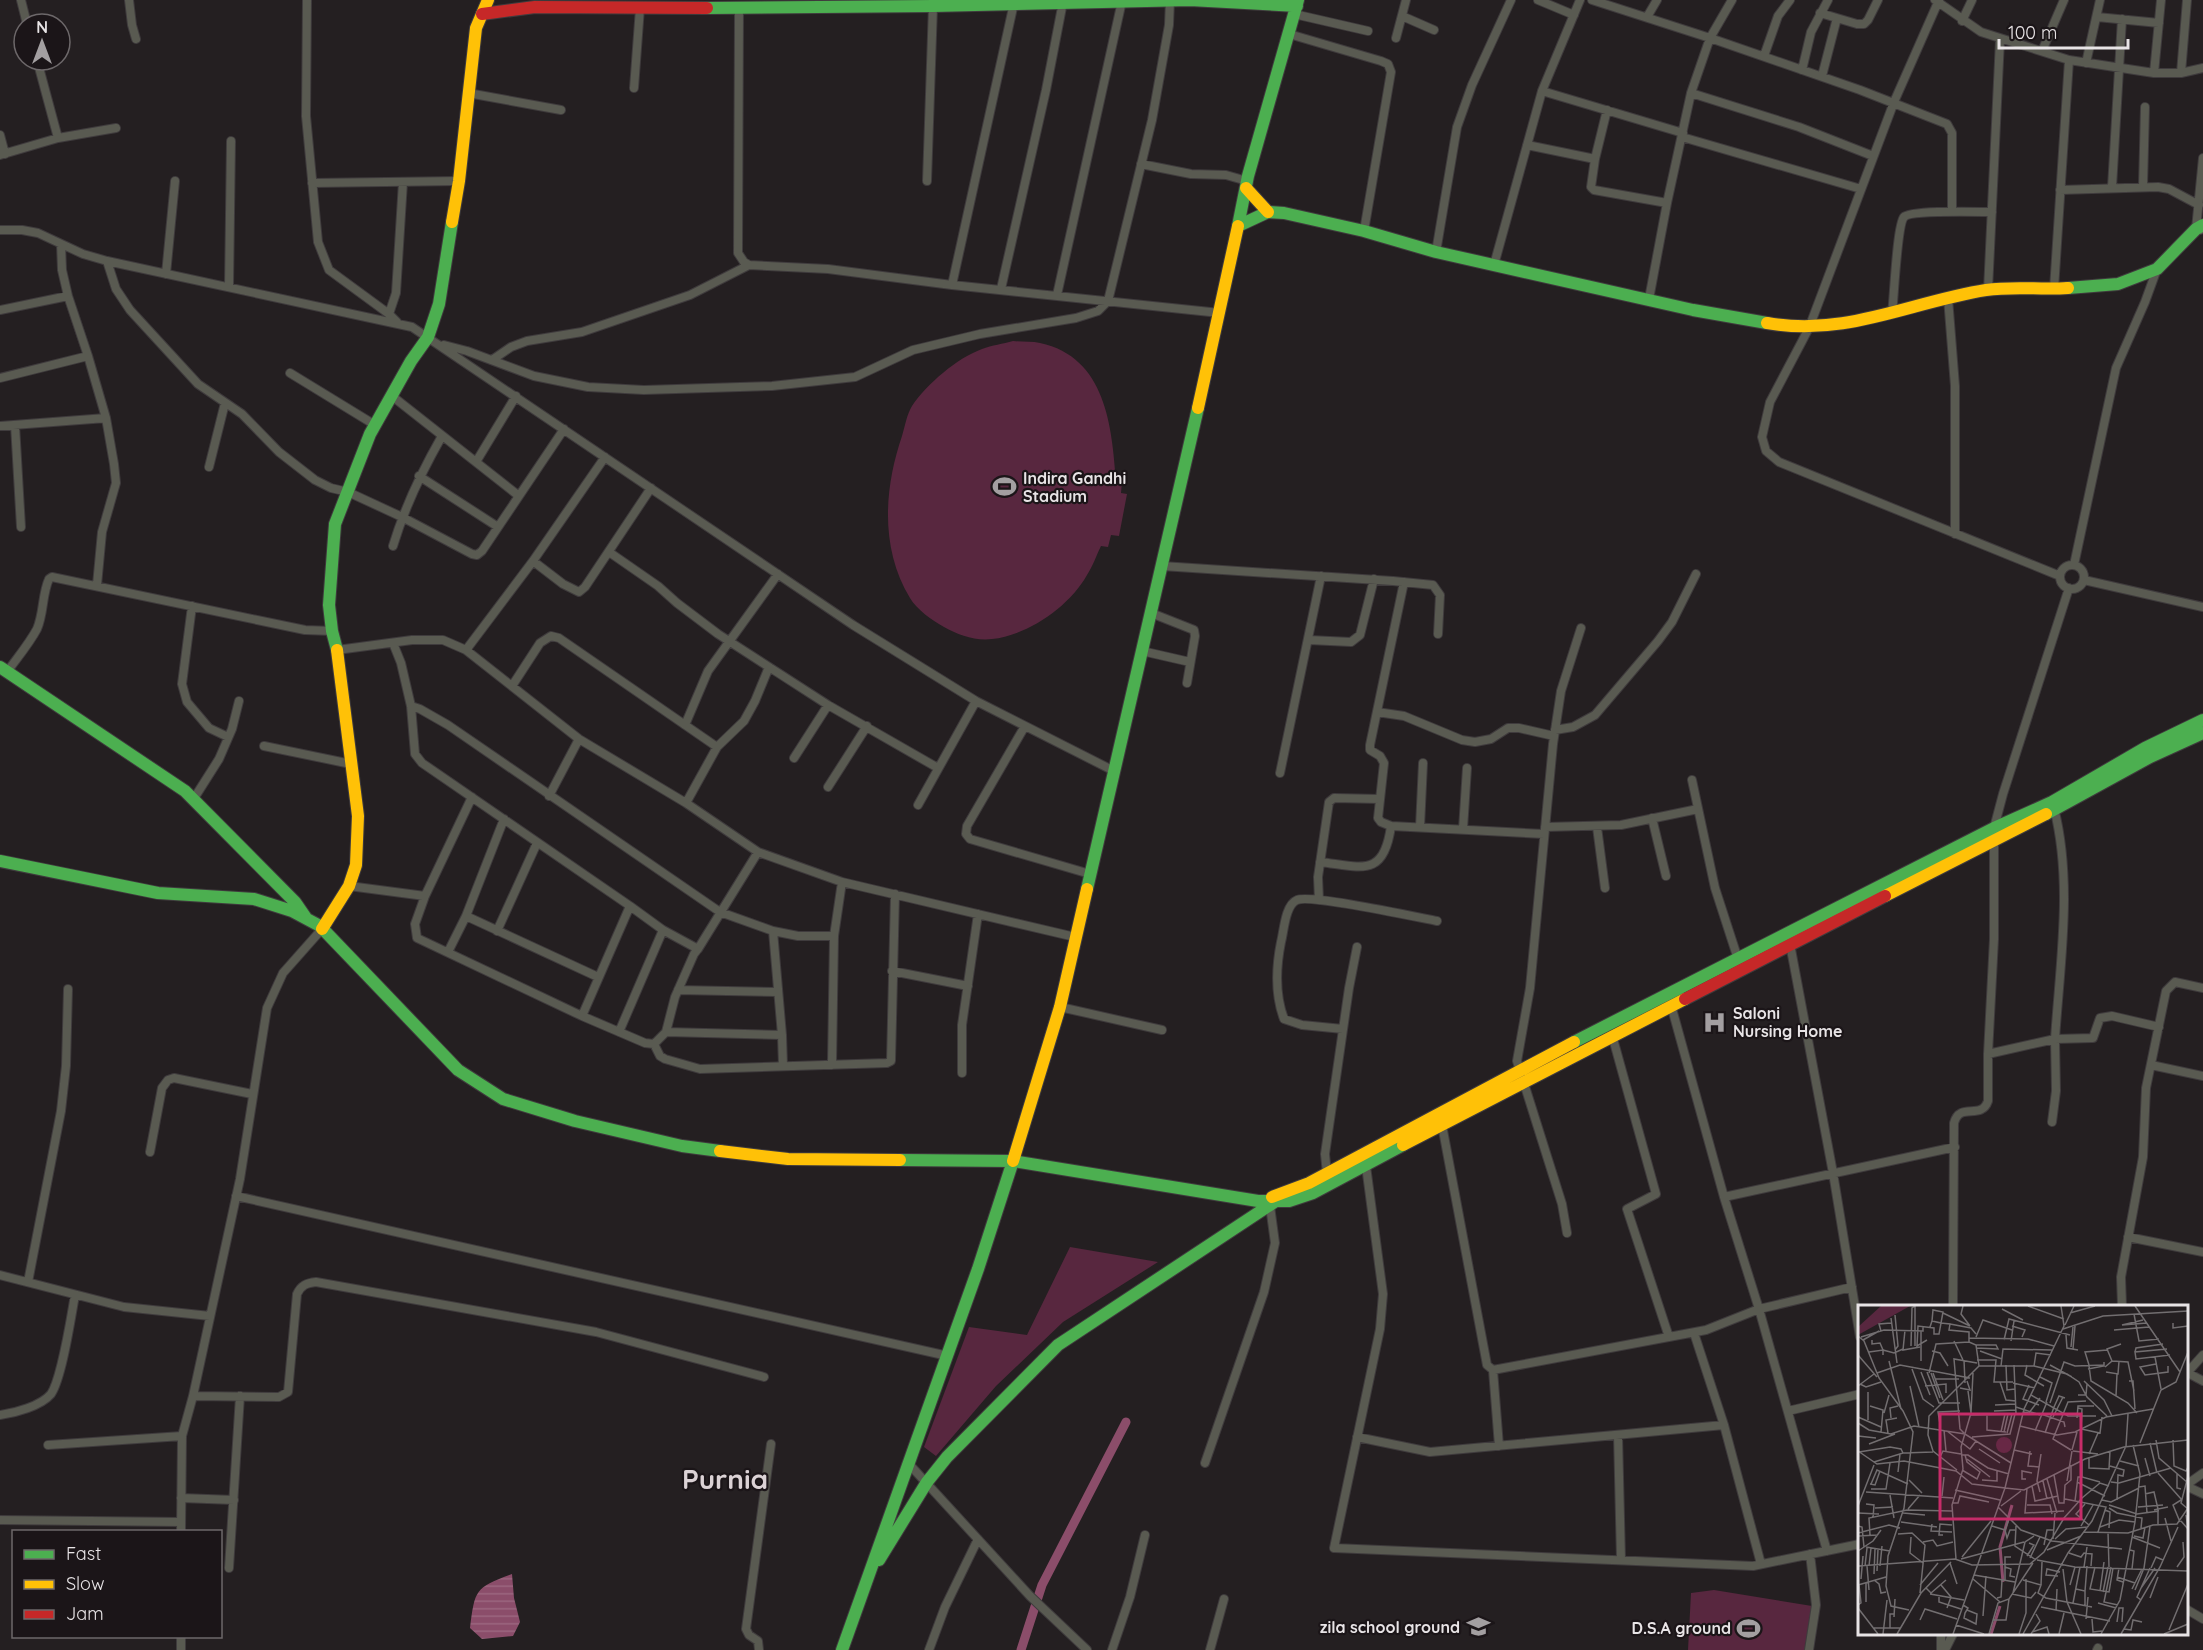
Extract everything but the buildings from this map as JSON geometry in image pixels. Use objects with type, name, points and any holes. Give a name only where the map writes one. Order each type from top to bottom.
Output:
[{"type":"main road","points":[[322,929],[349,886],[356,865],[358,816],[329,605],[335,524],[375,425],[392,396],[432,340],[459,181],[476,28],[488,0]]},
{"type":"main road","points":[[482,14],[508,4],[535,7],[739,8],[1190,0],[1296,7],[1246,185],[1220,313],[1060,1007],[1013,1161],[948,1356],[843,1645]]},
{"type":"main road","points":[[1246,185],[1268,212]]},
{"type":"main road","points":[[1238,226],[1268,212],[1284,213],[1364,231],[1494,266],[1693,310],[1782,326],[1809,328],[1828,327],[1892,314],[1948,298],[1988,290],[2030,287],[2054,289],[2118,284],[2157,270],[2201,228]]},
{"type":"main road","points":[[4,670],[185,791],[295,902],[307,919]]},
{"type":"main road","points":[[2053,806],[2145,748],[2203,720]]},
{"type":"main road","points":[[870,1574],[927,1482],[947,1457],[1058,1345],[1268,1203],[1521,1076],[1738,959],[2203,733]]},
{"type":"main road","points":[[0,861],[158,893],[254,899],[292,911],[322,929],[458,1070],[502,1099],[575,1121],[682,1146],[788,1159],[1013,1161],[1268,1203],[1289,1201],[1313,1193],[1442,1125],[1521,1076],[1612,1035],[1671,1005],[1994,834]]},
{"type":"street","points":[[129,0],[136,39]]},
{"type":"street","points":[[307,0],[306,116],[318,242],[329,270],[397,322]]},
{"type":"street","points":[[432,340],[534,376],[588,387],[667,389],[772,386],[855,377],[913,350],[980,334],[1076,318],[1098,311],[1108,301],[1152,120],[1169,25],[1170,0]]},
{"type":"street","points":[[1396,38],[1406,0]]},
{"type":"street","points":[[1436,252],[1457,127],[1472,85],[1511,0]]},
{"type":"street","points":[[1538,0],[1574,15]]},
{"type":"street","points":[[1494,266],[1542,91],[1580,0]]},
{"type":"street","points":[[1592,0],[1822,76],[1947,124],[1950,127],[1952,212]]},
{"type":"street","points":[[1647,17],[1657,0]]},
{"type":"street","points":[[1649,299],[1667,203],[1692,93],[1710,38],[1732,0]]},
{"type":"street","points":[[1764,56],[1778,16],[1790,0]]},
{"type":"street","points":[[1802,70],[1811,32],[1828,0]]},
{"type":"street","points":[[1820,13],[1864,24],[1878,0]]},
{"type":"street","points":[[1962,21],[1972,0]]},
{"type":"street","points":[[2042,51],[2064,0]]},
{"type":"street","points":[[2086,63],[2100,0]]},
{"type":"street","points":[[2154,73],[2161,0]]},
{"type":"street","points":[[2181,72],[2187,0]]},
{"type":"street","points":[[1057,295],[1122,1]]},
{"type":"street","points":[[2060,576],[1779,462],[1766,451],[1762,437],[1770,402],[1809,328],[1894,102],[1937,1],[1962,21],[1981,32],[2068,60],[2154,73],[2203,68]]},
{"type":"street","points":[[1001,289],[1046,90],[1063,2]]},
{"type":"street","points":[[952,285],[1014,3]]},
{"type":"street","points":[[927,181],[933,6]]},
{"type":"street","points":[[1296,7],[1368,32]]},
{"type":"street","points":[[634,88],[640,8]]},
{"type":"street","points":[[739,8],[738,253],[744,262],[749,265],[828,269],[952,285],[1220,313]]},
{"type":"street","points":[[1402,16],[1434,30]]},
{"type":"street","points":[[2097,17],[2159,23]]},
{"type":"street","points":[[1822,76],[1837,18]]},
{"type":"street","points":[[2112,187],[2122,19]]},
{"type":"street","points":[[1289,34],[1388,64],[1391,72],[1364,231]]},
{"type":"street","points":[[1988,290],[2000,40]]},
{"type":"street","points":[[2054,289],[2068,60]]},
{"type":"street","points":[[40,72],[58,138]]},
{"type":"street","points":[[1542,91],[1861,189]]},
{"type":"street","points":[[468,93],[561,110]]},
{"type":"street","points":[[1692,93],[1799,127],[1873,156]]},
{"type":"street","points":[[2143,187],[2145,107]]},
{"type":"street","points":[[1607,110],[1590,181],[1591,187],[1594,190],[1667,203]]},
{"type":"street","points":[[0,135],[2,155],[58,138],[116,128]]},
{"type":"street","points":[[229,287],[231,141]]},
{"type":"street","points":[[1527,145],[1595,159]]},
{"type":"street","points":[[2201,228],[2199,205],[2203,159]]},
{"type":"street","points":[[1141,164],[1191,174],[1226,176],[1246,185]]},
{"type":"street","points":[[312,183],[459,181]]},
{"type":"street","points":[[166,273],[175,182]]},
{"type":"street","points":[[389,314],[396,293],[403,182]]},
{"type":"street","points":[[2060,190],[2112,187],[2169,189],[2199,205]]},
{"type":"street","points":[[1892,314],[1900,233],[1906,214],[1992,212]]},
{"type":"street","points":[[0,230],[38,233],[83,254],[106,261],[412,327],[853,625],[976,701],[1114,771]]},
{"type":"street","points":[[61,244],[62,270],[106,418],[116,483],[102,532],[97,585]]},
{"type":"street","points":[[106,261],[116,289],[130,310],[198,384],[242,414],[279,452],[315,480],[331,488],[348,492],[477,555],[564,429]]},
{"type":"street","points":[[492,360],[511,347],[527,341],[582,332],[690,295],[749,265]]},
{"type":"street","points":[[2074,565],[2116,368],[2157,270]]},
{"type":"street","points":[[0,310],[68,296]]},
{"type":"street","points":[[1948,298],[1955,386],[1956,534]]},
{"type":"street","points":[[0,378],[88,356]]},
{"type":"street","points":[[290,373],[375,425]]},
{"type":"street","points":[[392,396],[519,496]]},
{"type":"street","points":[[476,462],[516,396]]},
{"type":"street","points":[[209,467],[225,403]]},
{"type":"street","points":[[0,426],[106,418]]},
{"type":"street","points":[[15,425],[21,527]]},
{"type":"street","points":[[393,546],[419,476],[442,436]]},
{"type":"street","points":[[466,650],[533,561],[605,457]]},
{"type":"street","points":[[419,476],[498,527]]},
{"type":"street","points":[[533,561],[562,584],[579,592],[585,587],[651,488]]},
{"type":"street","points":[[609,552],[769,667],[828,705],[938,768]]},
{"type":"street","points":[[2074,565],[2083,571],[2084,580],[2079,587],[2068,588],[2061,582],[2060,576],[2063,569],[2074,565]]},
{"type":"street","points":[[1162,566],[1374,579],[1433,585],[1440,596],[1438,634]]},
{"type":"street","points":[[685,725],[708,671],[778,574]]},
{"type":"street","points":[[1377,712],[1404,716],[1462,740],[1475,742],[1491,739],[1508,728],[1554,733],[1573,728],[1594,715],[1658,641],[1672,622],[1696,574]]},
{"type":"street","points":[[1280,773],[1321,576]]},
{"type":"street","points":[[4,670],[36,630],[49,579],[52,577],[305,630],[332,631]]},
{"type":"street","points":[[1308,640],[1350,642],[1357,639],[1374,579]]},
{"type":"street","points":[[2084,580],[2203,607]]},
{"type":"street","points":[[1404,582],[1370,745],[1370,750],[1380,756],[1384,763],[1378,818],[1385,825],[1463,830],[1544,831],[1621,825],[1698,809]]},
{"type":"street","points":[[1953,1305],[1954,1123],[1956,1116],[1961,1112],[1980,1111],[1988,1101],[1994,939],[1994,834],[2003,794],[2068,588]]},
{"type":"street","points":[[192,606],[182,684],[187,702],[209,728],[228,737]]},
{"type":"street","points":[[1151,613],[1194,630],[1187,683]]},
{"type":"street","points":[[1567,1233],[1562,1204],[1517,1061],[1530,988],[1554,733],[1561,691],[1581,628]]},
{"type":"street","points":[[512,686],[540,643],[551,636],[559,638],[717,747]]},
{"type":"street","points":[[337,650],[412,640],[443,640],[466,650],[579,739],[686,803],[758,852],[842,882],[1075,937]]},
{"type":"street","points":[[393,643],[401,663],[411,706],[415,754],[422,763],[663,930],[698,949]]},
{"type":"street","points":[[1142,651],[1190,662]]},
{"type":"street","points":[[686,803],[717,747],[744,721],[769,667]]},
{"type":"street","points":[[193,800],[219,759],[239,701]]},
{"type":"street","points":[[918,805],[976,701]]},
{"type":"street","points":[[794,758],[828,705]]},
{"type":"street","points":[[411,706],[448,725],[720,912],[773,931],[798,936],[834,936]]},
{"type":"street","points":[[828,787],[867,726]]},
{"type":"street","points":[[1025,726],[967,826],[966,834],[970,839],[1090,874]]},
{"type":"street","points":[[549,796],[579,739]]},
{"type":"street","points":[[264,746],[351,764]]},
{"type":"street","points":[[1420,827],[1423,763]]},
{"type":"street","points":[[1463,830],[1467,768]]},
{"type":"street","points":[[1692,780],[1715,888],[1738,959]]},
{"type":"street","points":[[472,797],[425,896],[415,924],[417,938],[582,1016],[645,1043],[654,1044]]},
{"type":"street","points":[[1319,900],[1320,862],[1329,802],[1334,798],[1380,799]]},
{"type":"street","points":[[2052,1122],[2056,1091],[2055,1039],[2064,892],[2061,838],[2053,806]]},
{"type":"street","points":[[1653,818],[1666,876]]},
{"type":"street","points":[[448,952],[466,916],[504,819]]},
{"type":"street","points":[[1320,862],[1370,866],[1385,853],[1391,826]]},
{"type":"street","points":[[1597,827],[1605,888]]},
{"type":"street","points":[[497,931],[537,843]]},
{"type":"street","points":[[654,1044],[666,1032],[678,990],[698,949],[758,852]]},
{"type":"street","points":[[832,1065],[834,936],[842,882]]},
{"type":"street","points":[[349,886],[425,896]]},
{"type":"street","points":[[654,1044],[660,1056],[691,1068],[832,1065],[891,1061],[895,894]]},
{"type":"street","points":[[1343,1029],[1302,1025],[1284,1019],[1280,1007],[1278,968],[1280,950],[1288,912],[1298,899],[1319,900],[1437,921]]},
{"type":"street","points":[[582,1016],[630,906]]},
{"type":"street","points":[[962,1073],[962,1025],[978,914]]},
{"type":"street","points":[[466,916],[598,977]]},
{"type":"street","points":[[0,1520],[181,1527],[182,1436],[193,1396],[236,1196],[267,1008],[283,972],[322,929]]},
{"type":"street","points":[[619,1032],[663,930]]},
{"type":"street","points":[[773,931],[783,1066]]},
{"type":"street","points":[[1790,944],[1833,1173],[1858,1324]]},
{"type":"street","points":[[1327,1174],[1325,1154],[1357,947]]},
{"type":"street","points":[[892,971],[968,986]]},
{"type":"street","points":[[2122,1305],[2121,1277],[2142,1157],[2146,1088],[2166,991],[2175,982],[2203,988]]},
{"type":"street","points":[[28,1282],[61,1110],[66,1066],[68,989]]},
{"type":"street","points":[[678,990],[777,992]]},
{"type":"street","points":[[1671,1005],[1827,1551]]},
{"type":"street","points":[[1060,1007],[1162,1030]]},
{"type":"street","points":[[1988,1054],[2055,1039],[2093,1038],[2100,1018],[2112,1016],[2159,1027]]},
{"type":"street","points":[[666,1032],[782,1035]]},
{"type":"street","points":[[1612,1035],[1656,1194],[1627,1209],[1669,1337]]},
{"type":"street","points":[[2151,1065],[2203,1076]]},
{"type":"street","points":[[150,1152],[162,1088],[168,1080],[174,1078],[252,1094]]},
{"type":"street","points":[[1442,1125],[1487,1365],[1493,1370],[1499,1446]]},
{"type":"street","points":[[1724,1197],[1955,1148]]},
{"type":"street","points":[[1366,1166],[1383,1294],[1380,1329],[1334,1548],[1753,1566],[1858,1544]]},
{"type":"street","points":[[236,1196],[948,1356]]},
{"type":"street","points":[[1205,1463],[1264,1292],[1275,1243],[1268,1203]]},
{"type":"street","points":[[2128,1237],[2203,1252]]},
{"type":"street","points":[[0,1275],[124,1307],[210,1316]]},
{"type":"street","points":[[193,1396],[279,1396],[288,1392],[297,1294],[300,1288],[307,1283],[316,1282],[596,1332],[764,1377]]},
{"type":"street","points":[[1493,1370],[1694,1333],[1759,1309],[1852,1287]]},
{"type":"street","points":[[0,1415],[37,1404],[50,1395],[57,1381],[75,1295]]},
{"type":"street","points":[[1694,1333],[1724,1425],[1761,1564]]},
{"type":"street","points":[[2188,1372],[2203,1355]]},
{"type":"street","points":[[2188,1374],[2203,1381]]},
{"type":"street","points":[[1788,1411],[1858,1394]]},
{"type":"street","points":[[229,1568],[240,1396]]},
{"type":"street","points":[[1357,1437],[1430,1452],[1724,1425]]},
{"type":"street","points":[[1618,1435],[1621,1560]]},
{"type":"street","points":[[48,1445],[182,1436]]},
{"type":"street","points":[[759,1650],[758,1641],[749,1635],[746,1629],[771,1444]]},
{"type":"street","points":[[909,1464],[1030,1596],[1087,1650]]},
{"type":"street","points":[[2188,1485],[2203,1473]]},
{"type":"street","points":[[2188,1486],[2203,1494]]},
{"type":"street","points":[[181,1498],[234,1500]]},
{"type":"street","points":[[1112,1650],[1130,1597],[1145,1535]]},
{"type":"street","points":[[928,1650],[945,1607],[978,1539]]},
{"type":"street","points":[[1809,1650],[1816,1605],[1810,1554]]},
{"type":"street","points":[[1210,1650],[1224,1599]]},
{"type":"street","points":[[2188,1611],[2203,1619]]},
{"type":"street","points":[[1941,1635],[1943,1650]]},
{"type":"street","points":[[1943,1650],[1952,1635]]},
{"type":"street","points":[[835,1650],[843,1645]]},
{"type":"shaded area","name":"Indira Gandhi Stadium","points":[[1013,341],[1037,342],[1062,351],[1079,363],[1092,379],[1108,417],[1116,481],[1122,481],[1121,493],[1127,494],[1119,536],[1111,535],[1108,547],[1101,546],[1089,572],[1070,598],[1046,618],[1020,632],[992,639],[979,639],[961,635],[944,627],[921,611],[910,598],[900,579],[890,539],[888,518],[891,477],[906,420],[918,398],[943,373],[972,353]]},
{"type":"shaded area","points":[[1070,1247],[1158,1262],[1063,1322],[996,1386],[936,1456],[924,1447],[969,1327],[1027,1335]]},
{"type":"shaded area","points":[[512,1574],[514,1598],[520,1622],[513,1636],[482,1639],[470,1628],[476,1597],[484,1587]]},
{"type":"shaded area","name":"D.S.A ground","points":[[1714,1590],[1812,1606],[1805,1650],[1688,1650],[1691,1593]]},
{"type":"waterway","points":[[1021,1650],[1042,1585],[1126,1422]]},
{"type":"traffic: fast","points":[[707,8],[1190,0],[1297,6]]},
{"type":"traffic: fast","points":[[1238,226],[1248,176],[1298,0]]},
{"type":"traffic: fast","points":[[1238,226],[1268,212],[1284,213],[1364,231],[1436,252],[1693,310],[1767,323]]},
{"type":"traffic: fast","points":[[337,650],[329,605],[335,524],[370,434],[411,361],[428,337],[439,304],[452,222]]},
{"type":"traffic: fast","points":[[2068,288],[2118,284],[2157,269],[2196,229],[2203,225]]},
{"type":"traffic: fast","points":[[1087,889],[1198,408]]},
{"type":"traffic: fast","points":[[0,667],[185,791],[295,902],[306,918]]},
{"type":"traffic: fast","points":[[1574,1042],[1994,828],[2052,802],[2145,748],[2203,720]]},
{"type":"traffic: fast","points":[[2046,814],[2150,757],[2203,733]]},
{"type":"traffic: fast","points":[[0,861],[158,893],[254,899],[292,911],[320,926],[458,1070],[503,1099],[575,1121],[682,1146],[720,1151]]},
{"type":"traffic: fast","points":[[1013,1161],[1258,1201],[1289,1201],[1313,1193],[1403,1145]]},
{"type":"traffic: fast","points":[[842,1650],[978,1269],[1013,1161],[900,1160]]},
{"type":"traffic: fast","points":[[879,1560],[927,1482],[947,1457],[1058,1345],[1279,1199]]},
{"type":"traffic: slow","points":[[452,222],[459,181],[476,28],[488,0]]},
{"type":"traffic: slow","points":[[1246,188],[1268,212]]},
{"type":"traffic: slow","points":[[1198,408],[1238,226]]},
{"type":"traffic: slow","points":[[1767,323],[1796,326],[1851,322],[1986,290],[2068,288]]},
{"type":"traffic: slow","points":[[322,929],[349,886],[356,865],[358,816],[337,650]]},
{"type":"traffic: slow","points":[[1885,896],[2046,814]]},
{"type":"traffic: slow","points":[[1013,1161],[1060,1007],[1087,889]]},
{"type":"traffic: slow","points":[[1403,1145],[1685,999]]},
{"type":"traffic: slow","points":[[1272,1197],[1309,1183],[1574,1042]]},
{"type":"traffic: slow","points":[[720,1151],[788,1159],[900,1160]]},
{"type":"traffic: jam","points":[[482,14],[535,7],[707,8]]},
{"type":"traffic: jam","points":[[1685,999],[1885,896]]},
{"type":"place","name":"Indira Gandhi Stadium","points":[[1005,487]]},
{"type":"place","name":"Saloni Nursing Home","points":[[1715,1022]]},
{"type":"place","name":"zila school ground","points":[[1478,1627]]},
{"type":"place","name":"D.S.A ground","points":[[1749,1628]]},
{"type":"district","name":"Purnia","points":[[725,1479]]}]
